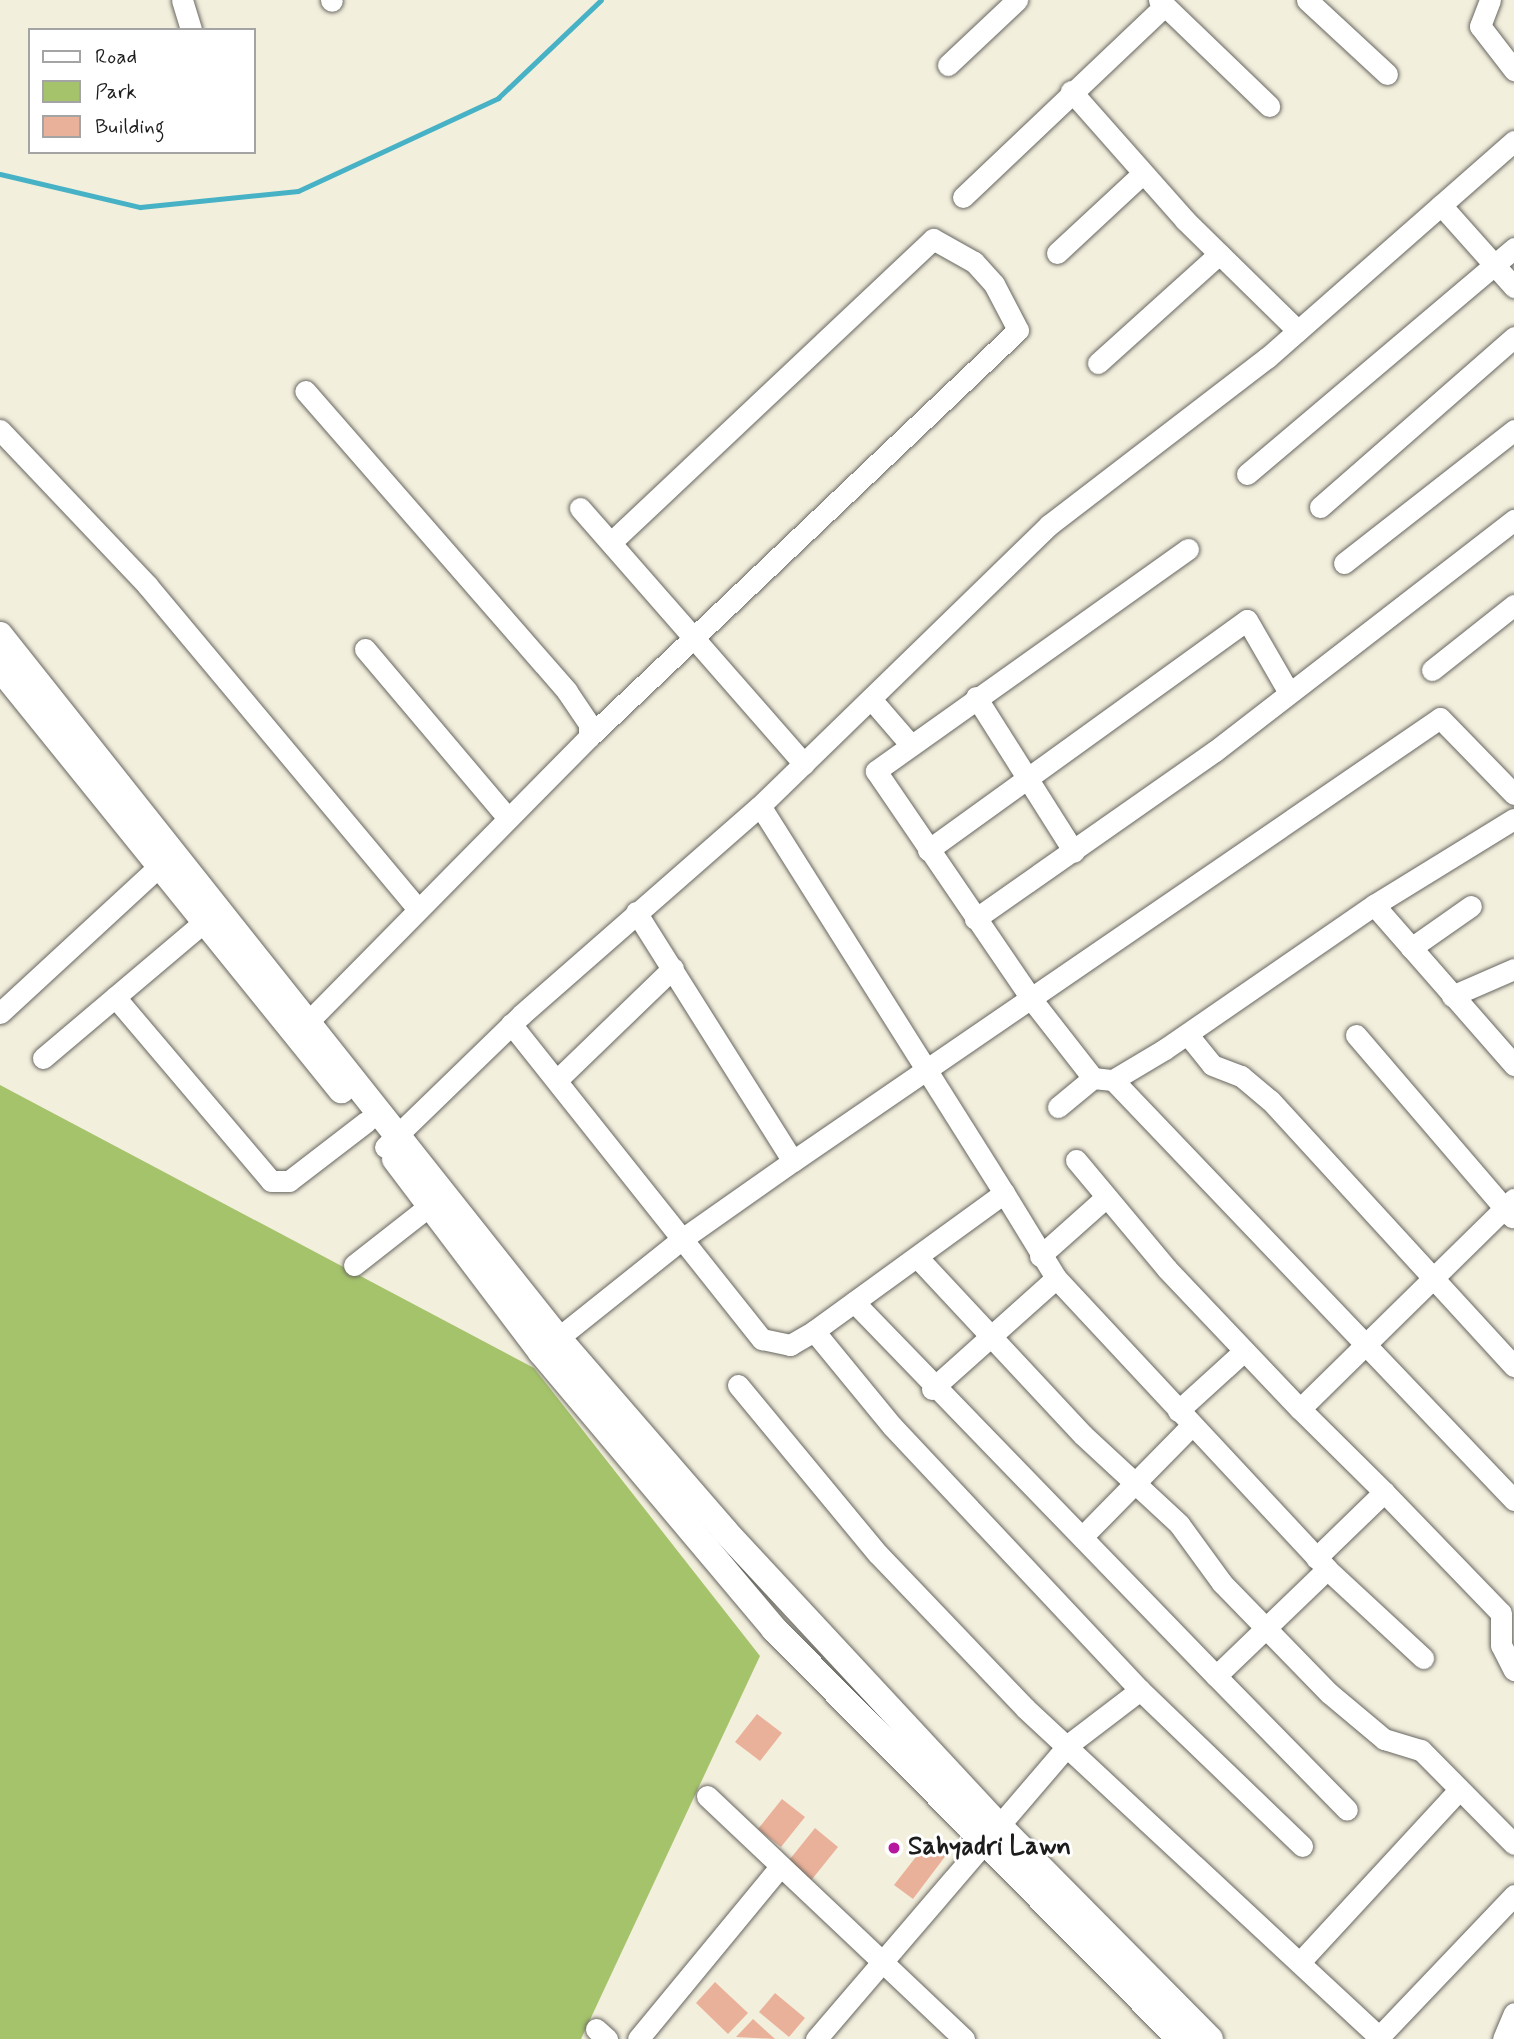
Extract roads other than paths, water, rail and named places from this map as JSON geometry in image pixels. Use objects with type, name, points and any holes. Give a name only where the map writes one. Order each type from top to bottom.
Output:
[{"type":"street","points":[[182,0],[190,28]]},
{"type":"street","points":[[948,65],[1017,0]]},
{"type":"street","points":[[1307,0],[1387,74]]},
{"type":"street","points":[[1490,0],[1480,26],[1514,70]]},
{"type":"street","points":[[963,197],[1161,3],[1269,106]]},
{"type":"street","points":[[1071,91],[1219,254],[1298,331]]},
{"type":"street","points":[[391,1141],[511,1024],[636,912],[761,806],[1049,525],[1298,331],[1514,141]]},
{"type":"street","points":[[1057,253],[1143,173]]},
{"type":"street","points":[[1441,205],[1514,287]]},
{"type":"street","points":[[303,1027],[416,906],[589,737],[1018,330],[994,284],[974,262],[933,239],[612,542]]},
{"type":"street","points":[[1247,474],[1514,248]]},
{"type":"street","points":[[1098,363],[1219,254]]},
{"type":"street","points":[[1320,507],[1514,337]]},
{"type":"street","points":[[306,391],[567,691],[589,724],[589,737]]},
{"type":"street","points":[[0,430],[148,585],[416,906]]},
{"type":"street","points":[[1344,563],[1514,430]]},
{"type":"street","points":[[580,508],[804,764]]},
{"type":"street","points":[[975,919],[1074,852],[1288,691],[1402,611],[1514,520]]},
{"type":"street","points":[[1188,548],[909,743],[876,771],[1032,1000],[1103,1079],[1367,1341],[1514,1500]]},
{"type":"street","points":[[1432,670],[1514,605]]},
{"type":"street","points":[[928,850],[1247,620],[1288,691]]},
{"type":"street","points":[[0,635],[549,1345],[774,1629],[991,1836],[1210,2039]]},
{"type":"street","points":[[365,649],[507,817]]},
{"type":"street","points":[[0,667],[204,922],[303,1027],[366,1122],[391,1141],[428,1207],[549,1345]]},
{"type":"street","points":[[976,697],[1030,776],[1074,852]]},
{"type":"street","points":[[871,699],[909,743]]},
{"type":"street","points":[[549,1345],[682,1239],[1440,718],[1514,794]]},
{"type":"street","points":[[761,806],[1056,1278],[1322,1564],[1423,1658]]},
{"type":"street","points":[[1058,1107],[1103,1079],[1188,1035],[1374,905],[1514,819]]},
{"type":"street","points":[[0,1013],[158,867]]},
{"type":"street","points":[[1374,905],[1514,1065]]},
{"type":"street","points":[[1411,948],[1471,906]]},
{"type":"street","points":[[636,912],[793,1161]]},
{"type":"street","points":[[43,1058],[204,922]]},
{"type":"street","points":[[557,1080],[673,968]]},
{"type":"street","points":[[1452,996],[1514,969]]},
{"type":"street","points":[[115,998],[271,1181],[289,1181],[366,1122]]},
{"type":"street","points":[[511,1024],[762,1339],[790,1345],[814,1331],[1004,1193]]},
{"type":"street","points":[[1188,1035],[1212,1065],[1241,1076],[1270,1100],[1432,1283],[1514,1366]]},
{"type":"street","points":[[1300,1409],[1367,1341],[1510,1209],[1356,1035]]},
{"type":"street","points":[[1076,1160],[1105,1198],[1244,1351],[1501,1612],[1502,1645],[1514,1670]]},
{"type":"street","points":[[1040,1256],[1105,1198]]},
{"type":"street","points":[[354,1265],[428,1207]]},
{"type":"street","points":[[917,1257],[1135,1484],[1179,1524],[1264,1626],[1354,1717],[1384,1738],[1421,1750],[1458,1791],[1514,1844]]},
{"type":"street","points":[[932,1389],[1056,1278]]},
{"type":"street","points":[[854,1302],[932,1389],[1082,1537],[1347,1810]]},
{"type":"street","points":[[814,1331],[892,1426],[1140,1689],[1302,1846]]},
{"type":"street","points":[[1082,1537],[1135,1484],[1184,1418],[1244,1351]]},
{"type":"street","points":[[738,1384],[924,1605],[1378,2038],[1514,1895]]},
{"type":"street","points":[[1216,1676],[1322,1564],[1384,1492]]},
{"type":"street","points":[[816,2039],[1069,1745],[1140,1689]]},
{"type":"street","points":[[1300,1962],[1458,1791]]},
{"type":"street","points":[[707,1796],[879,1963],[964,2039]]},
{"type":"street","points":[[991,1836],[1180,2039]]},
{"type":"street","points":[[638,2039],[780,1867]]},
{"type":"street","points":[[1503,2039],[1514,2013]]},
{"type":"waterway","points":[[0,174],[140,207],[298,191],[498,98],[601,0]]},
{"type":"place","name":"Sahyadri Lawn","points":[[894,1848]]}]
